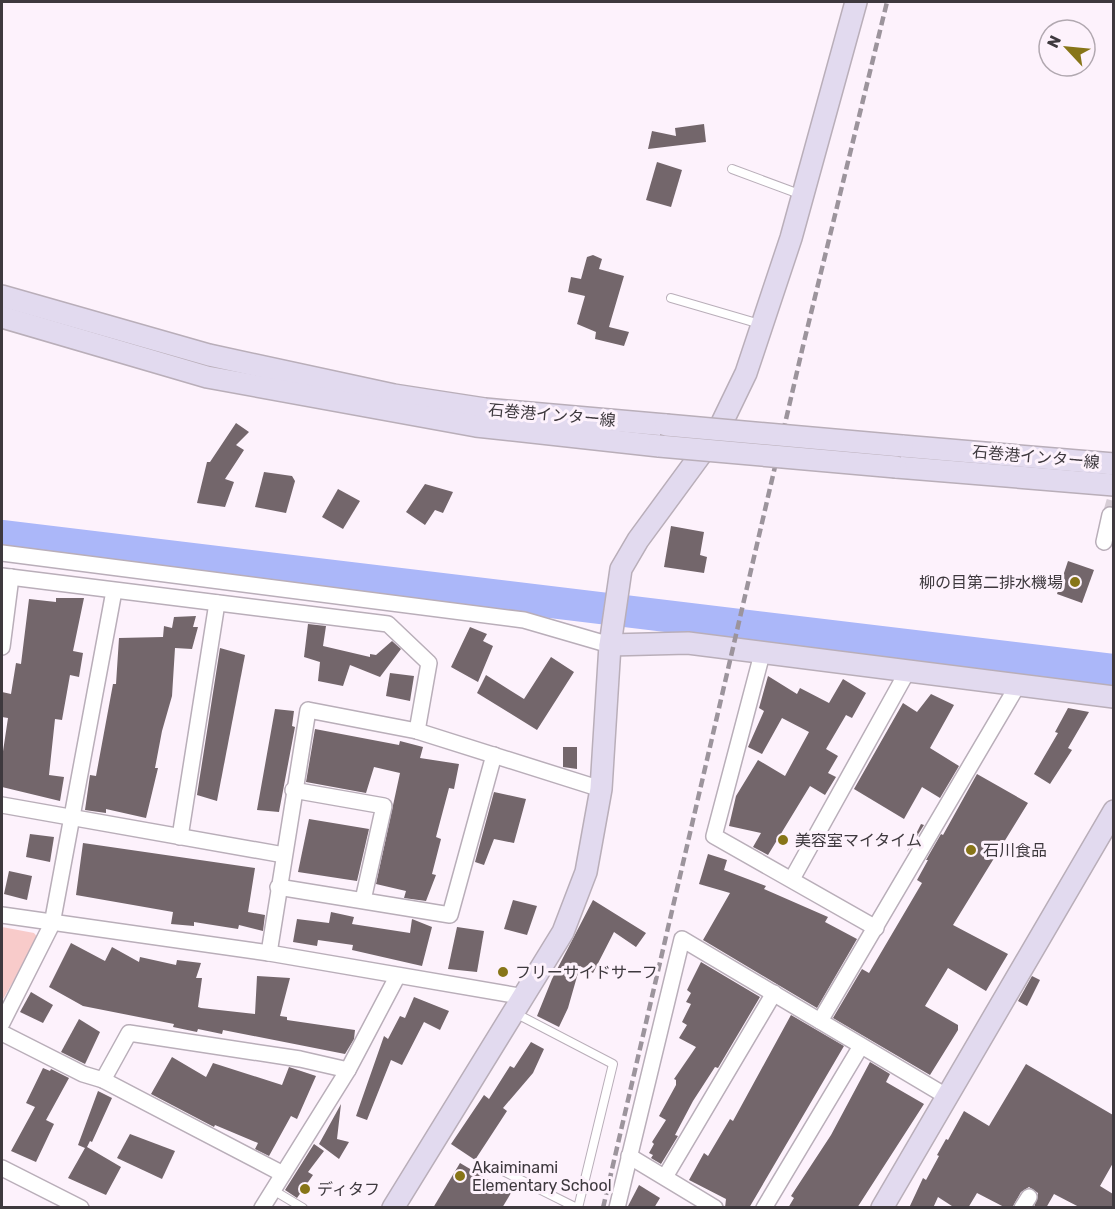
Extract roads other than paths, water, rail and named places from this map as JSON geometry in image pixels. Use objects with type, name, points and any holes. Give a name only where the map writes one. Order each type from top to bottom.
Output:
[{"type":"street","points":[[393,1208],[563,932],[586,872],[601,789],[611,638],[621,569],[638,540],[718,431],[746,373],[764,326],[803,196],[856,2]]},
{"type":"street","name":"石巻港インター線","points":[[2,296],[209,355],[394,395],[486,409],[1113,464]]},
{"type":"street","name":"石巻港インター線","points":[[2,317],[207,376],[476,426],[659,446],[1113,485]]},
{"type":"street","points":[[1104,542],[1110,515]]},
{"type":"street","points":[[2,553],[524,620],[611,638],[688,643],[907,672],[1019,683],[1113,697]]},
{"type":"street","points":[[2,647],[6,576],[388,624],[429,663],[417,731]]},
{"type":"street","points":[[2,1023],[52,924],[74,817],[114,591]]},
{"type":"street","points":[[180,837],[218,603]]},
{"type":"street","points":[[762,654],[714,836],[876,928]]},
{"type":"street","points":[[792,879],[907,672]]},
{"type":"street","points":[[820,1021],[1019,683]]},
{"type":"street","points":[[269,953],[293,790],[308,710],[417,731],[601,789]]},
{"type":"street","points":[[278,887],[450,915],[494,755]]},
{"type":"street","points":[[293,790],[384,806],[363,900]]},
{"type":"street","points":[[2,805],[284,855]]},
{"type":"street","points":[[882,1208],[1113,811]]},
{"type":"street","points":[[2,915],[52,924],[269,953],[398,977],[520,1005]]},
{"type":"street","points":[[617,1208],[682,939],[946,1096]]},
{"type":"street","points":[[262,1208],[348,1070],[398,977]]},
{"type":"street","points":[[665,1177],[774,993]]},
{"type":"street","points":[[2,1033],[83,1074],[103,1080],[283,1174]]},
{"type":"street","points":[[103,1080],[129,1033],[300,1059],[348,1070]]},
{"type":"street","points":[[764,1208],[861,1046]]},
{"type":"street","points":[[629,1156],[716,1208]]},
{"type":"street","points":[[2,1168],[81,1208]]},
{"type":"lane","points":[[732,169],[803,196]]},
{"type":"lane","points":[[671,298],[764,326]]},
{"type":"lane","points":[[501,1170],[578,1208],[613,1064],[520,1005]]},
{"type":"lane","points":[[273,1190],[303,1208]]},
{"type":"waterway","points":[[2,536],[1114,670]]},
{"type":"tunnel","points":[[1110,515],[1114,501]]},
{"type":"railway","points":[[603,1208],[803,346],[887,2]]},
{"type":"place","name":"柳の目第二排水機場","points":[[1075,582]]},
{"type":"place","name":"美容室マイタイム","points":[[783,840]]},
{"type":"place","name":"石川食品","points":[[971,850]]},
{"type":"place","name":"フリーサイドサーフ","points":[[503,972]]},
{"type":"place","name":"Akaiminami Elementary School","points":[[460,1176]]},
{"type":"place","name":"ディタフ","points":[[305,1189]]}]
